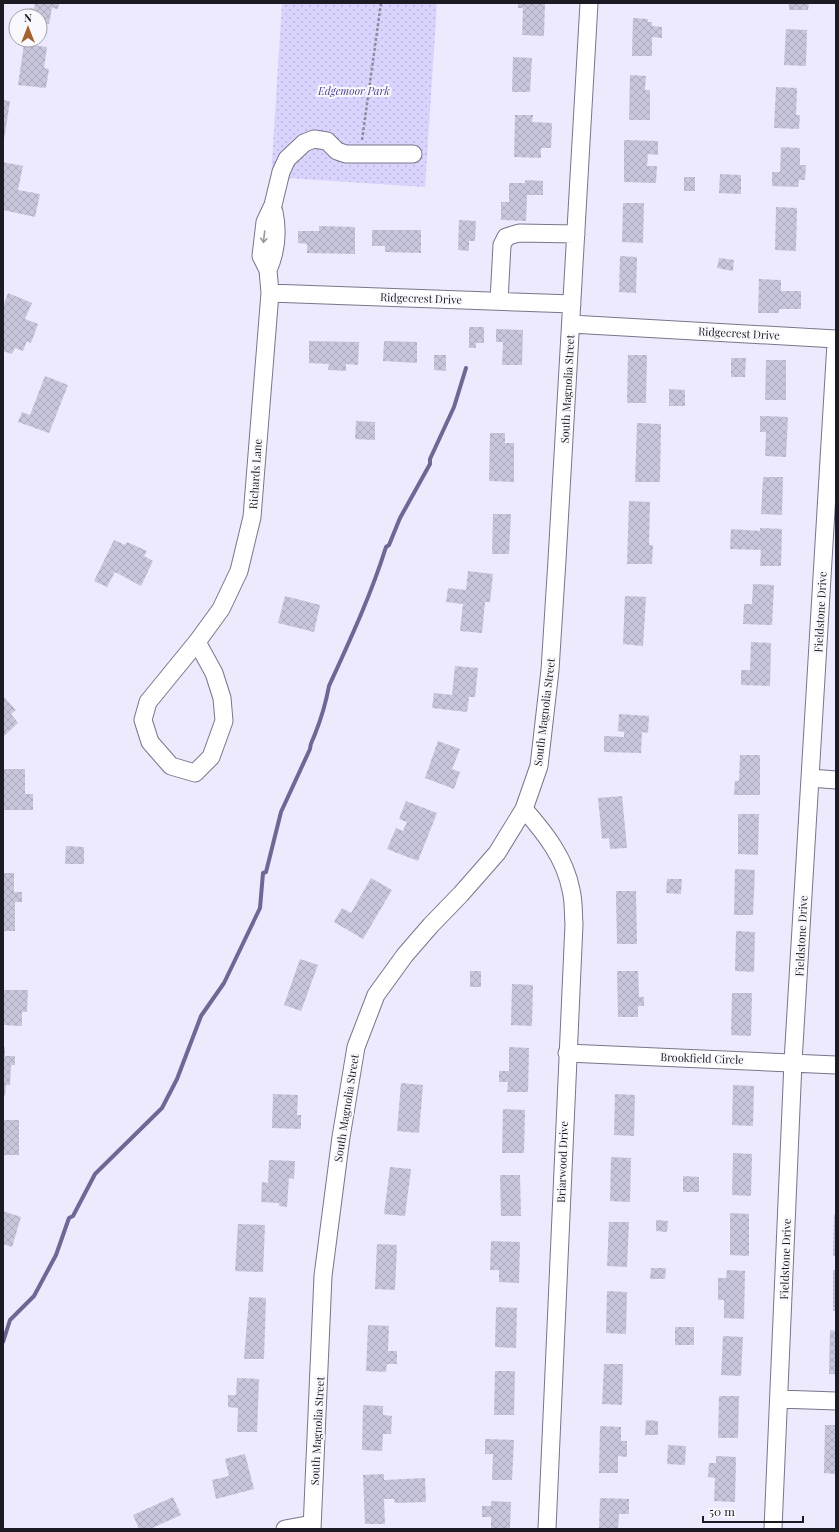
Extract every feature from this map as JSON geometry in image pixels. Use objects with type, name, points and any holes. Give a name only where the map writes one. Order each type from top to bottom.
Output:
[{"type":"street","name":"South Magnolia Street","points":[[312,1527],[323,1276],[334,1202],[341,1137],[356,1047],[376,995],[426,931],[497,853],[524,809],[539,766],[546,715],[554,600],[589,3]]},
{"type":"street","name":"Richards Lane","points":[[197,642],[214,673],[222,698],[224,721],[211,757],[195,773],[171,766],[150,742],[143,720],[148,702],[197,642],[221,609],[239,571],[252,517],[270,293],[268,270],[261,256],[265,222],[273,205],[281,172],[287,159],[304,143],[314,139],[327,141],[336,150],[346,154],[414,154]]},
{"type":"street","points":[[499,301],[502,245],[506,237],[519,233],[576,234]]},
{"type":"street","name":"Ridgecrest Drive","points":[[270,293],[572,304]]},
{"type":"street","name":"Ridgecrest Drive","points":[[571,324],[836,339]]},
{"type":"street","name":"Fieldstone Drive","points":[[773,1529],[793,1062],[836,343]]},
{"type":"street","points":[[810,778],[836,780]]},
{"type":"street","name":"Briarwood Drive","points":[[524,809],[543,831],[561,859],[572,891],[574,924],[567,1053],[547,1529]]},
{"type":"street","name":"Brookfield Circle","points":[[567,1053],[836,1065]]},
{"type":"street","points":[[779,1399],[836,1402]]},
{"type":"street","points":[[285,1529],[312,1527]]},
{"type":"path","points":[[360,154],[381,3]]},
{"type":"green space","name":"Edgemoor Park","points":[[282,3],[437,3],[425,187],[271,177]]},
{"type":"building","points":[[35,3],[59,3],[58,9],[52,8],[49,24],[48,8],[34,8]]},
{"type":"building","points":[[518,3],[545,3],[544,36],[522,35],[523,8],[518,8]]},
{"type":"building","points":[[789,3],[809,3],[808,10],[789,10]]},
{"type":"building","points":[[633,18],[648,19],[648,22],[652,22],[652,26],[662,27],[662,38],[652,37],[652,56],[632,56]]},
{"type":"building","points":[[786,29],[807,30],[806,66],[784,65]]},
{"type":"building","points":[[23,48],[47,48],[44,68],[49,69],[46,88],[18,85]]},
{"type":"building","points":[[513,57],[532,58],[530,92],[512,92]]},
{"type":"building","points":[[630,75],[646,76],[645,90],[650,90],[650,120],[629,120]]},
{"type":"building","points":[[776,87],[797,88],[796,115],[800,115],[799,129],[774,128]]},
{"type":"building","points":[[3,100],[10,101],[4,140],[3,140]]},
{"type":"building","points":[[515,115],[533,115],[532,122],[552,123],[551,148],[541,148],[541,158],[514,157]]},
{"type":"building","points":[[624,140],[658,141],[658,155],[648,154],[647,166],[657,166],[656,183],[624,182]]},
{"type":"building","points":[[781,147],[800,148],[800,165],[806,165],[805,180],[799,180],[798,187],[772,186],[772,172],[780,172]]},
{"type":"building","points":[[3,162],[23,166],[18,190],[40,194],[35,217],[3,210]]},
{"type":"building","points":[[720,174],[741,175],[741,194],[719,193]]},
{"type":"building","points":[[684,177],[695,177],[695,191],[684,191]]},
{"type":"building","points":[[525,180],[543,181],[543,195],[527,195],[526,221],[501,220],[501,202],[509,202],[509,183],[525,183]]},
{"type":"building","points":[[623,203],[644,203],[643,243],[622,242]]},
{"type":"building","points":[[776,207],[797,208],[796,251],[775,250]]},
{"type":"building","points":[[459,220],[476,221],[475,241],[469,241],[469,251],[458,250]]},
{"type":"building","points":[[319,226],[355,227],[355,254],[307,253],[307,244],[298,243],[298,231],[319,231]]},
{"type":"building","points":[[372,230],[421,230],[421,253],[385,252],[385,246],[372,246]]},
{"type":"building","points":[[620,256],[637,257],[636,293],[619,292]]},
{"type":"building","points":[[719,258],[734,260],[733,271],[717,268]]},
{"type":"building","points":[[759,279],[781,280],[781,291],[801,291],[801,309],[779,309],[779,313],[758,313]]},
{"type":"building","points":[[8,293],[32,303],[25,319],[38,324],[31,343],[27,341],[23,351],[15,348],[12,354],[3,351],[3,307]]},
{"type":"building","points":[[469,327],[484,327],[484,343],[476,343],[476,348],[469,348]]},
{"type":"building","points":[[496,329],[523,330],[522,365],[502,365],[503,342],[496,342]]},
{"type":"building","points":[[309,341],[359,342],[358,365],[346,364],[346,371],[328,370],[329,364],[309,363]]},
{"type":"building","points":[[384,341],[417,342],[417,363],[383,361]]},
{"type":"building","points":[[434,355],[446,355],[446,371],[434,370]]},
{"type":"building","points":[[628,355],[647,355],[646,403],[627,403]]},
{"type":"building","points":[[731,358],[746,358],[745,377],[731,377]]},
{"type":"building","points":[[766,360],[786,360],[786,400],[765,400]]},
{"type":"building","points":[[45,376],[68,385],[49,433],[18,422],[22,412],[30,415]]},
{"type":"building","points":[[669,389],[685,390],[685,406],[669,406]]},
{"type":"building","points":[[760,416],[788,417],[786,457],[765,456],[766,432],[760,432]]},
{"type":"building","points":[[356,421],[375,422],[375,440],[355,439]]},
{"type":"building","points":[[637,423],[661,424],[660,482],[635,482]]},
{"type":"building","points":[[490,433],[505,433],[505,443],[514,443],[514,482],[489,481]]},
{"type":"building","points":[[763,477],[783,477],[782,515],[761,514]]},
{"type":"building","points":[[629,501],[650,502],[649,545],[653,545],[652,564],[627,564]]},
{"type":"building","points":[[493,514],[511,514],[509,554],[492,554]]},
{"type":"building","points":[[760,528],[782,529],[781,566],[760,566],[761,550],[730,549],[731,529],[760,531]]},
{"type":"building","points":[[114,540],[125,545],[127,542],[147,551],[144,556],[153,561],[141,586],[115,572],[107,587],[94,581]]},
{"type":"building","points":[[468,571],[493,574],[490,602],[485,602],[482,633],[460,631],[463,604],[446,602],[448,588],[466,590]]},
{"type":"building","points":[[753,584],[774,585],[772,625],[743,624],[744,604],[752,604]]},
{"type":"building","points":[[285,596],[320,605],[314,632],[278,623]]},
{"type":"building","points":[[625,596],[646,597],[643,646],[623,644]]},
{"type":"building","points":[[751,642],[771,643],[770,686],[741,685],[741,670],[750,670]]},
{"type":"building","points":[[455,666],[478,668],[475,697],[469,697],[467,712],[432,708],[434,693],[452,695]]},
{"type":"building","points":[[3,696],[16,710],[11,714],[18,723],[4,736]]},
{"type":"building","points":[[619,714],[649,716],[648,733],[642,732],[641,753],[604,752],[604,736],[624,737],[624,732],[618,731]]},
{"type":"building","points":[[438,741],[460,749],[452,769],[460,772],[454,789],[425,778]]},
{"type":"building","points":[[740,755],[760,755],[760,795],[734,795],[735,781],[739,781]]},
{"type":"building","points":[[3,769],[25,769],[25,794],[33,794],[33,810],[3,810]]},
{"type":"building","points":[[622,796],[627,848],[610,849],[609,838],[602,839],[598,798]]},
{"type":"building","points":[[406,801],[437,813],[418,861],[387,849],[396,828],[403,831],[407,822],[399,819]]},
{"type":"building","points":[[738,814],[759,814],[758,855],[738,854]]},
{"type":"building","points":[[66,846],[84,847],[84,864],[65,864]]},
{"type":"building","points":[[735,869],[755,870],[753,915],[734,915]]},
{"type":"building","points":[[3,873],[14,873],[14,892],[22,892],[22,902],[15,902],[15,931],[3,931]]},
{"type":"building","points":[[371,878],[392,890],[363,939],[334,922],[342,908],[351,913]]},
{"type":"building","points":[[667,879],[682,879],[681,894],[666,893]]},
{"type":"building","points":[[616,891],[636,891],[637,944],[617,944]]},
{"type":"building","points":[[736,931],[755,932],[754,972],[735,971]]},
{"type":"building","points":[[300,959],[318,965],[301,1011],[284,1005]]},
{"type":"building","points":[[470,971],[481,971],[481,987],[470,987]]},
{"type":"building","points":[[617,971],[638,971],[639,997],[644,997],[644,1006],[638,1006],[638,1017],[618,1017]]},
{"type":"building","points":[[512,984],[533,985],[532,1026],[511,1025]]},
{"type":"building","points":[[3,990],[28,990],[27,1012],[22,1012],[22,1026],[3,1025]]},
{"type":"building","points":[[732,993],[752,993],[751,1036],[731,1035]]},
{"type":"building","points":[[3,1047],[5,1047],[5,1056],[15,1056],[15,1065],[11,1065],[10,1085],[6,1085],[5,1096],[3,1096]]},
{"type":"building","points":[[509,1047],[529,1048],[528,1092],[507,1092],[508,1082],[499,1082],[499,1071],[509,1071]]},
{"type":"building","points":[[401,1083],[423,1085],[419,1133],[397,1131]]},
{"type":"building","points":[[733,1085],[754,1086],[753,1126],[732,1125]]},
{"type":"building","points":[[273,1094],[298,1095],[297,1115],[301,1115],[301,1129],[272,1128]]},
{"type":"building","points":[[615,1094],[635,1095],[634,1136],[614,1135]]},
{"type":"building","points":[[503,1109],[525,1110],[524,1153],[502,1153]]},
{"type":"building","points":[[3,1120],[19,1120],[19,1155],[3,1155]]},
{"type":"building","points":[[733,1153],[752,1154],[751,1196],[732,1195]]},
{"type":"building","points":[[611,1157],[631,1158],[630,1202],[610,1201]]},
{"type":"building","points":[[269,1160],[295,1161],[294,1179],[289,1178],[287,1207],[279,1206],[279,1203],[261,1202],[262,1182],[268,1183]]},
{"type":"building","points":[[390,1167],[411,1169],[405,1216],[384,1214]]},
{"type":"building","points":[[500,1175],[520,1175],[521,1216],[501,1216]]},
{"type":"building","points":[[683,1176],[699,1177],[699,1192],[683,1192]]},
{"type":"building","points":[[3,1211],[21,1217],[12,1247],[3,1244]]},
{"type":"building","points":[[730,1213],[749,1214],[749,1256],[730,1255]]},
{"type":"building","points":[[834,1215],[836,1215],[836,1256],[833,1256]]},
{"type":"building","points":[[656,1220],[668,1221],[667,1232],[656,1231]]},
{"type":"building","points":[[609,1222],[629,1222],[627,1267],[607,1266]]},
{"type":"building","points":[[238,1224],[265,1225],[263,1272],[235,1271]]},
{"type":"building","points":[[491,1241],[520,1242],[519,1283],[499,1282],[499,1270],[490,1270]]},
{"type":"building","points":[[377,1244],[397,1245],[395,1290],[375,1289]]},
{"type":"building","points":[[651,1268],[666,1268],[665,1279],[650,1279]]},
{"type":"building","points":[[727,1270],[745,1271],[744,1319],[724,1318],[724,1300],[718,1300],[718,1278],[726,1278]]},
{"type":"building","points":[[833,1270],[836,1270],[836,1311],[833,1311]]},
{"type":"building","points":[[607,1291],[627,1292],[626,1334],[606,1333]]},
{"type":"building","points":[[249,1297],[266,1298],[264,1359],[244,1359]]},
{"type":"building","points":[[496,1307],[517,1308],[516,1348],[495,1347]]},
{"type":"building","points":[[368,1325],[389,1326],[388,1351],[397,1351],[397,1364],[387,1364],[386,1372],[366,1371]]},
{"type":"building","points":[[675,1327],[694,1327],[694,1345],[675,1345]]},
{"type":"building","points":[[830,1330],[836,1331],[836,1374],[829,1374]]},
{"type":"building","points":[[723,1336],[743,1337],[741,1376],[721,1375]]},
{"type":"building","points":[[604,1364],[623,1364],[622,1405],[602,1404]]},
{"type":"building","points":[[495,1371],[515,1371],[514,1415],[494,1415]]},
{"type":"building","points":[[237,1378],[259,1379],[257,1432],[237,1432],[238,1408],[228,1407],[228,1395],[236,1395]]},
{"type":"building","points":[[719,1396],[739,1396],[738,1438],[718,1438]]},
{"type":"building","points":[[363,1405],[383,1406],[383,1415],[392,1416],[391,1434],[383,1434],[382,1451],[362,1450]]},
{"type":"building","points":[[646,1420],[658,1421],[658,1435],[645,1435]]},
{"type":"building","points":[[825,1425],[836,1425],[836,1474],[824,1473]]},
{"type":"building","points":[[600,1426],[621,1427],[621,1441],[627,1441],[627,1457],[618,1456],[618,1473],[599,1473]]},
{"type":"building","points":[[485,1439],[514,1440],[512,1480],[492,1480],[493,1454],[485,1454]]},
{"type":"building","points":[[668,1445],[686,1446],[685,1465],[667,1464]]},
{"type":"building","points":[[245,1454],[254,1489],[216,1499],[212,1480],[229,1476],[225,1459]]},
{"type":"building","points":[[716,1456],[736,1457],[735,1502],[714,1501],[715,1478],[708,1477],[709,1463],[716,1463]]},
{"type":"building","points":[[384,1474],[384,1480],[425,1478],[426,1502],[395,1503],[394,1499],[384,1499],[385,1524],[365,1524],[363,1475]]},
{"type":"building","points":[[173,1497],[181,1515],[150,1529],[139,1529],[133,1515]]},
{"type":"building","points":[[600,1498],[629,1499],[629,1514],[619,1514],[618,1529],[599,1529]]},
{"type":"building","points":[[491,1501],[511,1502],[510,1529],[491,1529],[491,1517],[482,1517],[482,1506],[491,1506]]},
{"type":"waterway","points":[[3,1342],[10,1320],[34,1296],[56,1255],[69,1218],[73,1216],[95,1174],[162,1108],[177,1079],[201,1016],[224,983],[260,908],[263,873],[266,872],[281,812],[310,749],[329,686],[367,600],[386,547],[389,545],[400,518],[430,464],[430,459],[454,407],[466,368]]}]
